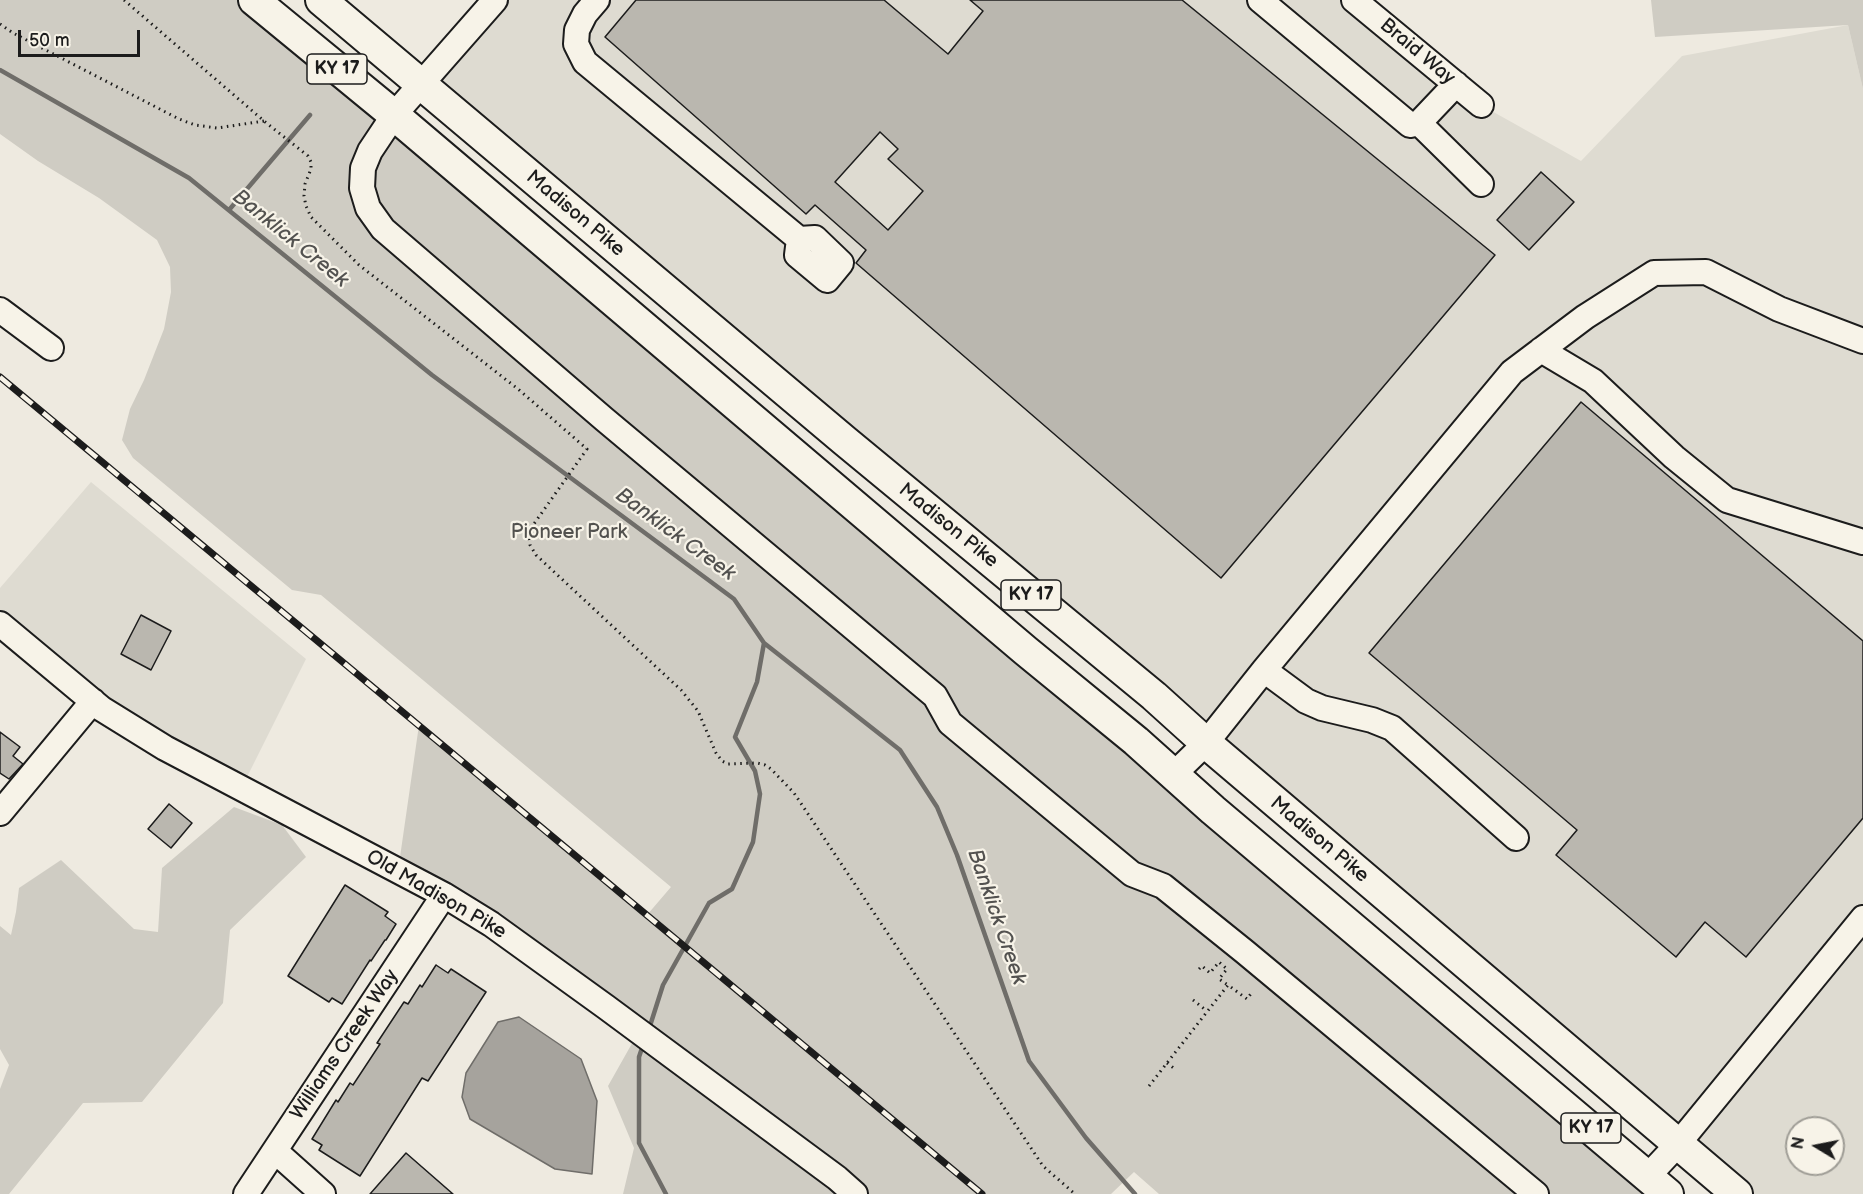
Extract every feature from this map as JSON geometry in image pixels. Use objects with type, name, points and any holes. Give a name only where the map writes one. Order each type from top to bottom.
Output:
[{"type":"main road","name":"KY 17","points":[[254,0],[394,115],[1026,651],[1136,741],[1357,932],[1658,1185]]},
{"type":"main road","name":"Madison Pike","points":[[321,0],[845,441],[1154,696],[1206,744],[1737,1194]]},
{"type":"street","points":[[495,0],[394,115],[370,151],[363,168],[362,188],[368,208],[383,229],[604,419],[935,696],[951,723],[1132,874],[1163,886],[1245,952],[1536,1194]]},
{"type":"street","points":[[597,0],[585,14],[577,30],[576,45],[585,62],[799,239]]},
{"type":"street","points":[[1260,0],[1410,125],[1419,123],[1456,84]]},
{"type":"street","name":"Braid Way","points":[[1354,0],[1481,105]]},
{"type":"street","points":[[1419,123],[1481,184]]},
{"type":"street","points":[[1173,775],[1206,744],[1264,670],[1512,372],[1585,317],[1654,273],[1706,272],[1779,309],[1863,341]]},
{"type":"street","points":[[0,310],[51,348]]},
{"type":"street","points":[[1541,350],[1593,381],[1674,457],[1726,500],[1863,542]]},
{"type":"street","name":"Old Madison Pike","points":[[0,624],[102,709],[165,748],[444,895],[491,924],[837,1178],[855,1194]]},
{"type":"street","points":[[1264,670],[1314,705],[1372,720],[1392,728],[1516,838]]},
{"type":"street","points":[[0,813],[93,701]]},
{"type":"street","name":"Williams Creek Way","points":[[246,1194],[444,895]]},
{"type":"street","points":[[1658,1185],[1678,1144],[1863,918]]},
{"type":"street","points":[[275,1151],[323,1194]]},
{"type":"path","points":[[124,0],[308,156],[311,169],[305,184],[304,196],[311,217],[359,265],[518,389],[587,448],[531,528],[529,537],[536,555],[681,690],[698,711],[716,753],[723,761],[728,764],[757,763],[771,769],[794,793],[1043,1166],[1075,1194]]},
{"type":"path","points":[[0,24],[13,33],[195,125],[217,128],[264,121]]},
{"type":"path","points":[[1199,969],[1202,966],[1210,973],[1219,962],[1227,969],[1219,979],[1247,999],[1253,991]]},
{"type":"path","points":[[1149,1086],[1228,985]]},
{"type":"path","points":[[1193,1000],[1207,1011]]},
{"type":"path","points":[[1167,1063],[1175,1069]]},
{"type":"shaded area","points":[[495,0],[1354,0],[1481,105],[1581,161],[1682,56],[1848,25],[1863,89],[1863,1194],[1737,1194],[422,85]]},
{"type":"shaded area","points":[[91,482],[306,659],[241,789],[165,748],[0,624],[0,588]]},
{"type":"shaded area","points":[[519,1017],[581,1059],[597,1101],[592,1174],[555,1169],[470,1119],[462,1097],[466,1073],[498,1022]]},
{"type":"green space","name":"Pioneer Park","points":[[0,0],[254,0],[1668,1194],[1159,1194],[1134,1172],[1111,1194],[623,1194],[634,1148],[608,1086],[639,1031],[398,871],[419,725],[647,915],[671,887],[321,595],[292,590],[133,458],[122,440],[130,409],[164,329],[171,292],[170,267],[157,240],[99,198],[38,161],[0,134]]},
{"type":"green space","points":[[1651,0],[1863,0],[1863,89],[1848,25],[1655,37]]},
{"type":"green space","points":[[234,807],[282,825],[306,857],[230,930],[223,1003],[142,1102],[83,1103],[9,1194],[0,1194],[0,1089],[9,1065],[0,1049],[0,926],[11,935],[19,888],[61,860],[134,929],[158,932],[162,868]]},
{"type":"building","points":[[636,0],[884,0],[948,54],[983,11],[970,0],[1182,0],[1495,255],[1221,578],[856,263],[866,250],[815,205],[806,214],[605,37]],"holes":[[[880,132],[898,149],[888,159],[923,191],[888,230],[835,182]]]},
{"type":"building","points":[[1541,172],[1574,202],[1529,250],[1497,220]]},
{"type":"building","points":[[1581,402],[1863,641],[1863,818],[1746,957],[1705,922],[1676,957],[1556,855],[1577,830],[1369,653]]},
{"type":"building","points":[[141,615],[171,631],[151,670],[121,654]]},
{"type":"building","points":[[0,732],[20,747],[13,756],[23,764],[9,779],[0,773]]},
{"type":"building","points":[[169,804],[192,823],[171,848],[148,829]]},
{"type":"building","points":[[345,885],[388,912],[385,916],[396,924],[342,1004],[332,998],[329,1002],[288,976]]},
{"type":"building","points":[[436,965],[448,973],[451,969],[486,992],[428,1081],[422,1078],[360,1176],[319,1150],[322,1145],[312,1139],[336,1100],[338,1102],[350,1083],[353,1085],[404,1002],[408,1004]]},
{"type":"building","points":[[406,1153],[453,1194],[370,1194]]},
{"type":"waterway","name":"Banklick Creek","points":[[0,70],[189,178],[432,375],[734,599],[764,643],[900,750],[937,807],[957,855],[1029,1061],[1086,1138],[1135,1194]]},
{"type":"waterway","points":[[229,210],[310,115]]},
{"type":"waterway","points":[[649,1029],[663,985],[709,903],[732,889],[753,842],[760,794],[755,771],[735,737],[757,682],[764,643]]},
{"type":"waterway","points":[[643,1045],[639,1057],[639,1143],[666,1194]]},
{"type":"railway","points":[[0,377],[982,1194]]}]
